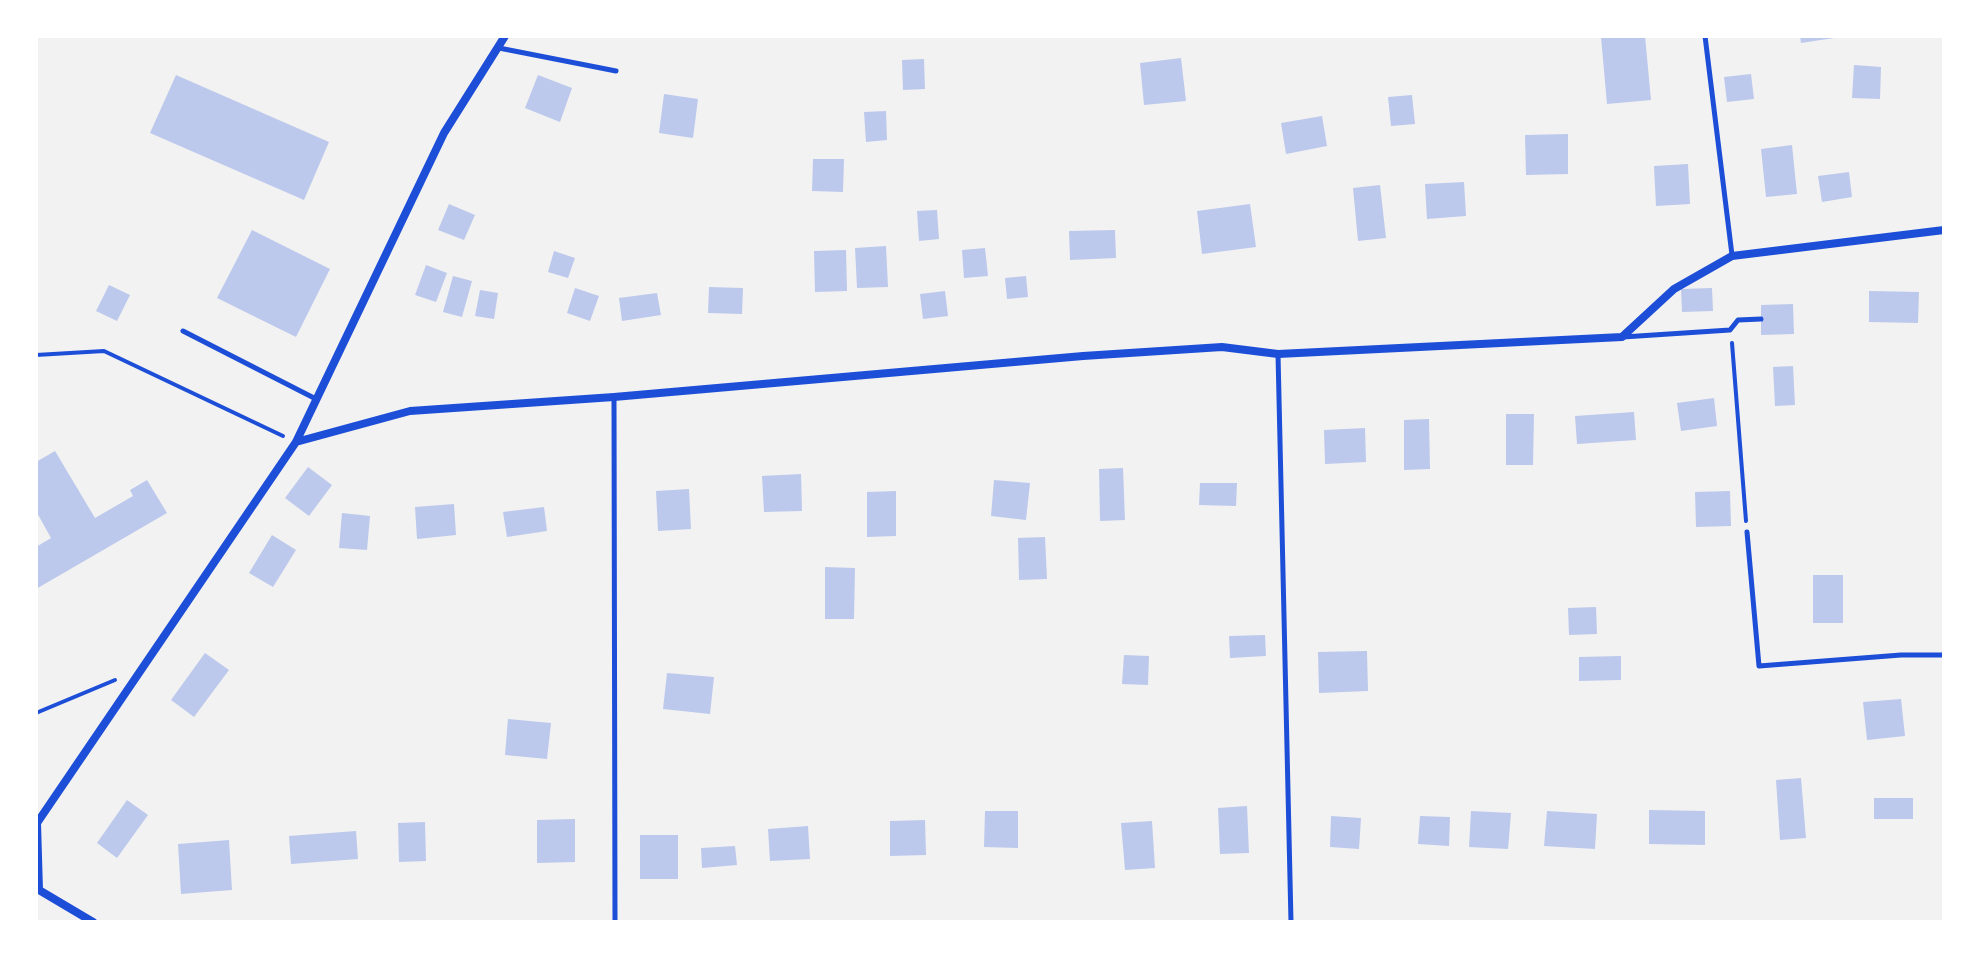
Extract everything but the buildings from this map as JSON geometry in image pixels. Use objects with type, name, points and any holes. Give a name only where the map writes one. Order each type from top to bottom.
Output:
[{"type":"street","points":[[93,922],[38,892],[37,823],[296,442],[444,133],[505,36]]},
{"type":"street","points":[[296,442],[410,411],[614,397],[1083,356],[1222,347],[1278,354],[1622,337],[1674,289],[1732,256],[1944,230]]},
{"type":"lane","points":[[1705,36],[1732,256]]},
{"type":"lane","points":[[498,48],[616,71]]},
{"type":"lane","points":[[1622,337],[1730,330],[1738,320],[1761,319]]},
{"type":"lane","points":[[183,331],[316,399]]},
{"type":"lane","points":[[1278,354],[1291,922]]},
{"type":"lane","points":[[614,397],[615,922]]},
{"type":"lane","points":[[1747,532],[1759,666],[1901,655],[1944,655]]},
{"type":"path","points":[[1730,330],[1747,532]]},
{"type":"path","points":[[36,355],[104,351],[296,442]]},
{"type":"path","points":[[36,713],[120,679]]}]
